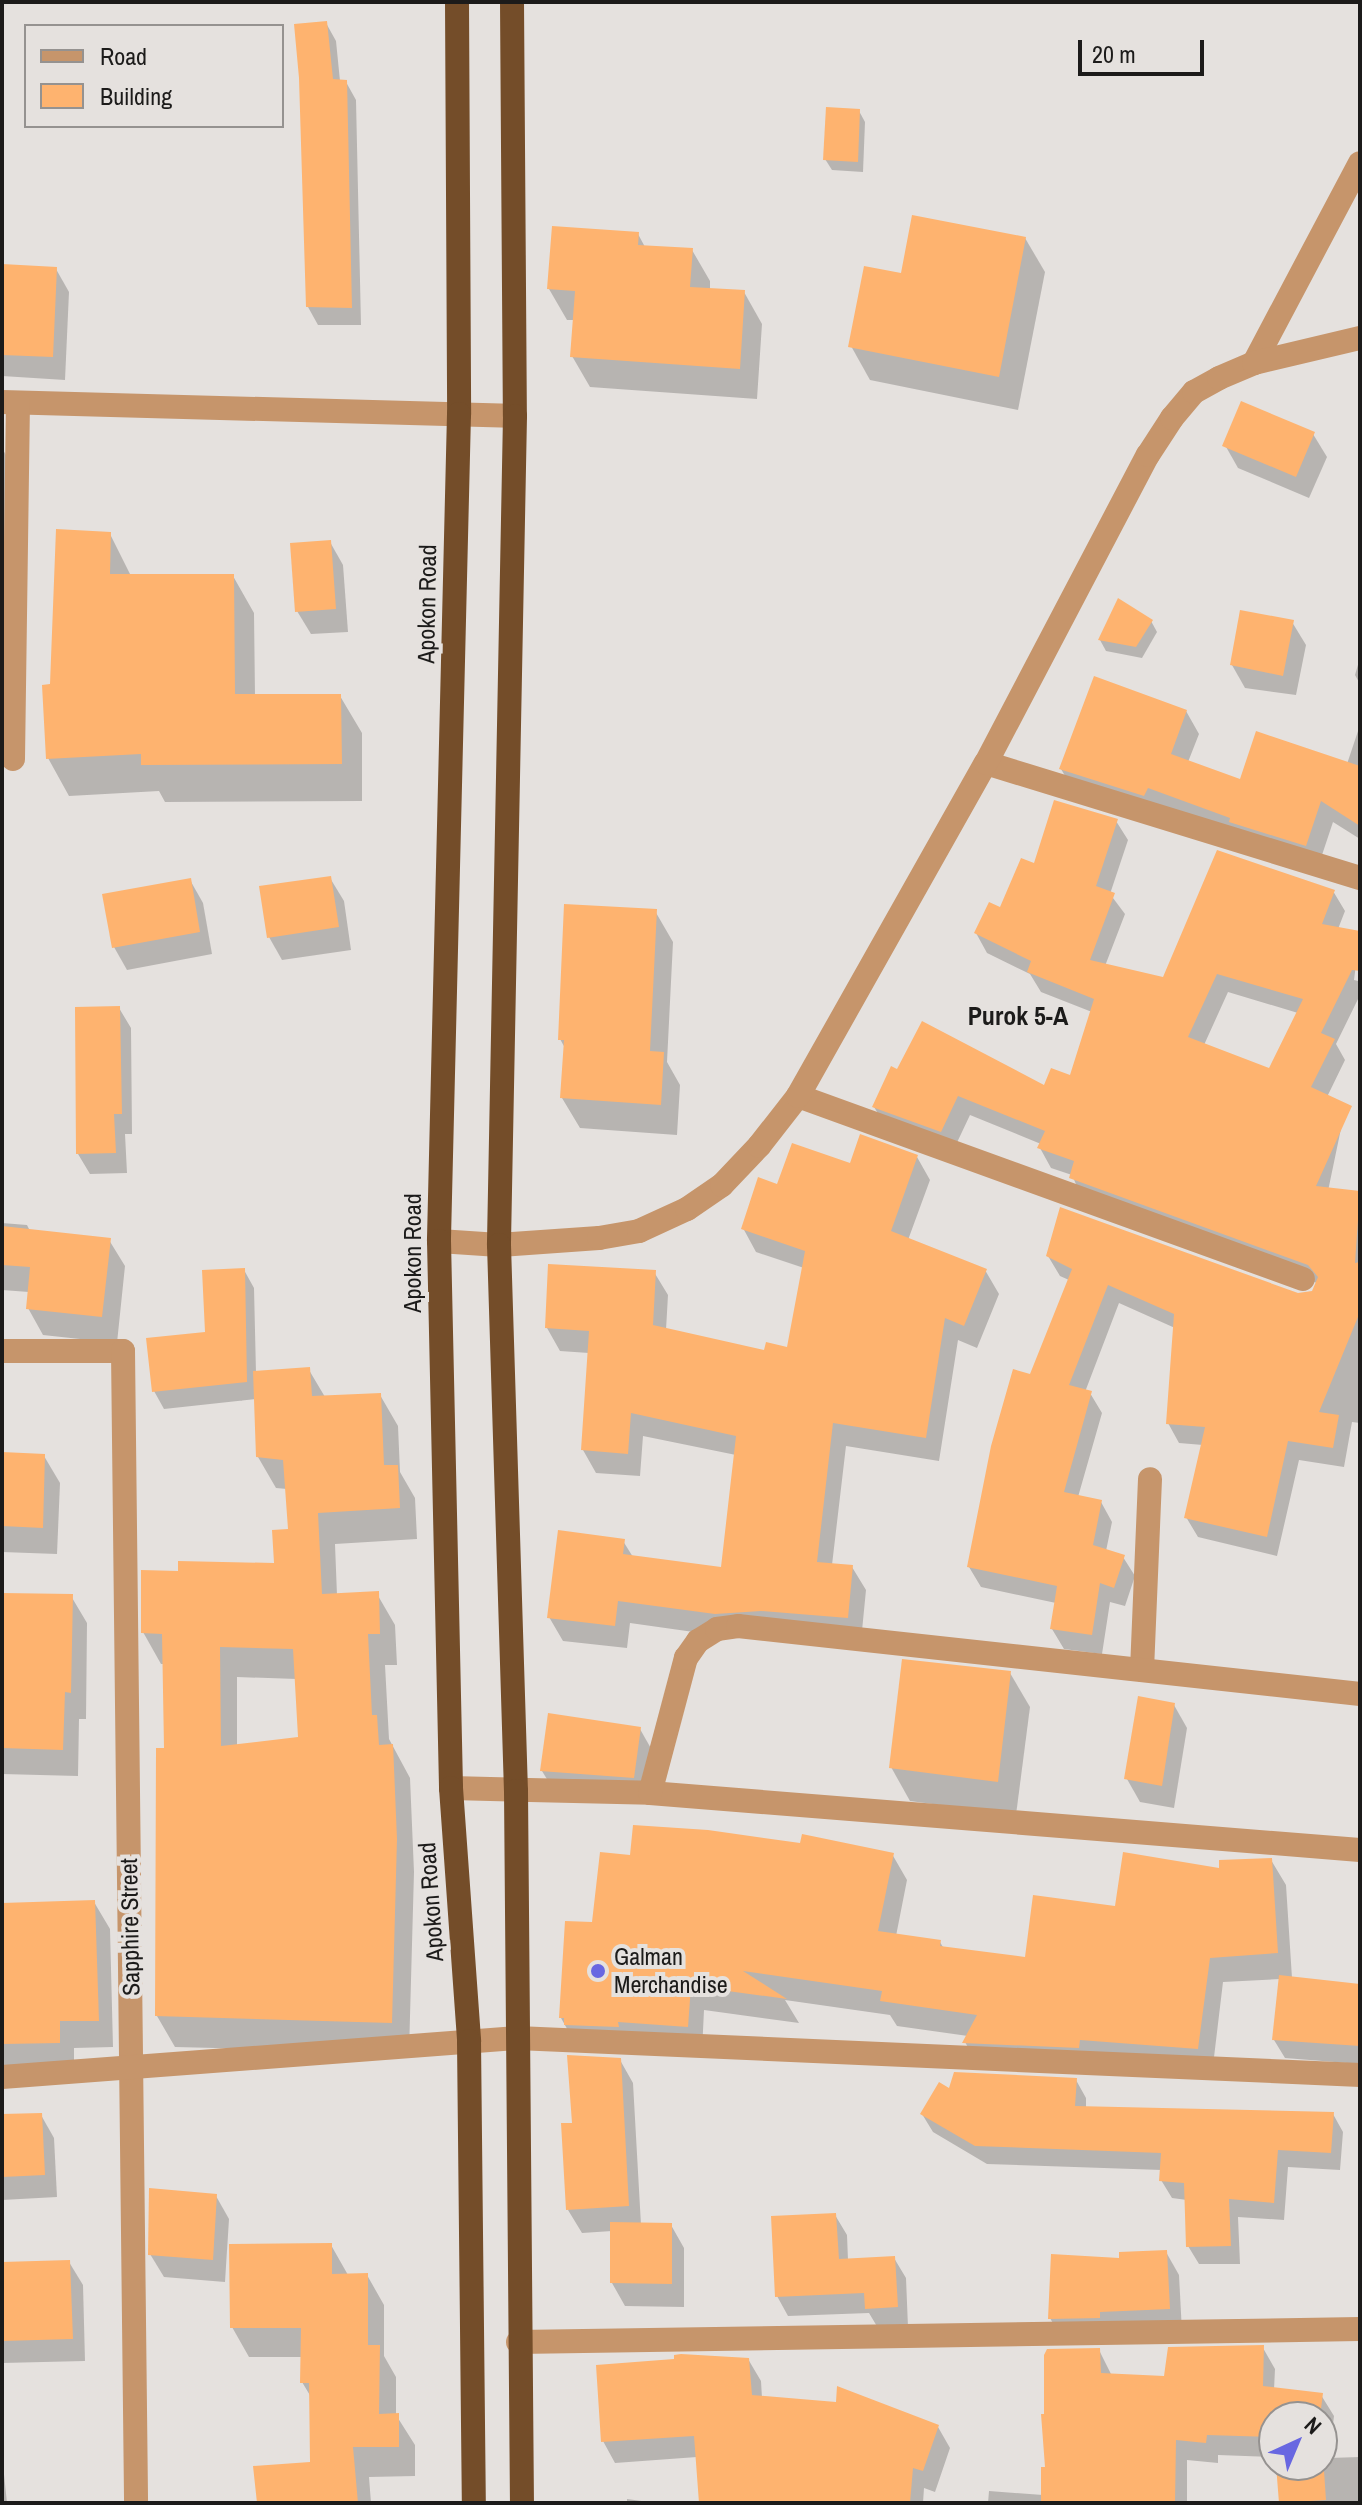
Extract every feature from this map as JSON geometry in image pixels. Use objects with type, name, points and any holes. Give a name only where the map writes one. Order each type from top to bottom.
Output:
[{"type":"highway","name":"Apokon Road","points":[[457,2],[459,414],[439,1241],[451,1788],[469,2041],[474,2503]]},
{"type":"highway","points":[[512,2],[515,416],[499,1245],[516,1791],[518,2342],[522,2503]]},
{"type":"street","points":[[1254,363],[1360,163]]},
{"type":"street","points":[[439,1241],[499,1245],[639,1231],[687,1209],[722,1185],[759,1146],[798,1096],[986,763],[1148,455],[1172,418],[1194,392],[1254,363],[1360,338]]},
{"type":"street","points":[[13,759],[10,402],[515,416]]},
{"type":"street","points":[[986,763],[1360,878]]},
{"type":"street","points":[[798,1096],[1303,1279]]},
{"type":"street","name":"Sapphire Street","points":[[2,1351],[123,1351],[136,2503]]},
{"type":"street","points":[[1142,1670],[1150,1479]]},
{"type":"street","points":[[650,1793],[686,1658],[698,1641],[717,1629],[738,1626],[1360,1694]]},
{"type":"street","points":[[451,1788],[650,1793],[1360,1850]]},
{"type":"street","points":[[2,2077],[517,2038],[1360,2075]]},
{"type":"street","points":[[518,2342],[1360,2329]]},
{"type":"building","points":[[327,21],[333,79],[347,80],[352,308],[306,307],[299,78],[294,24]]},
{"type":"building","points":[[826,107],[860,109],[858,162],[823,160]]},
{"type":"building","points":[[912,215],[1026,237],[999,377],[848,347],[864,266],[901,273]]},
{"type":"building","points":[[552,226],[639,232],[638,245],[693,248],[690,287],[745,290],[740,369],[570,357],[575,291],[547,289]]},
{"type":"building","points":[[2,264],[57,267],[53,357],[2,355]]},
{"type":"building","points":[[1241,401],[1315,432],[1296,477],[1222,446]]},
{"type":"building","points":[[56,529],[111,532],[110,574],[234,574],[235,694],[341,694],[342,764],[141,765],[141,754],[46,759],[42,685],[50,684]]},
{"type":"building","points":[[331,540],[336,609],[295,612],[290,543]]},
{"type":"building","points":[[1118,598],[1153,620],[1136,647],[1098,640]]},
{"type":"building","points":[[1240,610],[1294,620],[1283,676],[1230,665]]},
{"type":"building","points":[[1094,676],[1187,710],[1171,754],[1240,779],[1256,731],[1360,766],[1360,826],[1321,801],[1306,846],[1229,822],[1230,818],[1148,788],[1144,796],[1059,769]]},
{"type":"building","points":[[1054,800],[1118,819],[1096,886],[1115,893],[1090,960],[1163,977],[1217,850],[1335,890],[1322,924],[1360,931],[1360,971],[1352,970],[1321,1033],[1335,1039],[1311,1087],[1352,1106],[1316,1186],[1360,1191],[1355,1263],[1360,1262],[1360,1312],[1319,1412],[1339,1415],[1333,1448],[1288,1441],[1267,1537],[1184,1518],[1205,1427],[1166,1424],[1174,1314],[1108,1285],[1069,1385],[1092,1391],[1064,1492],[1102,1500],[1093,1545],[1125,1555],[1114,1588],[1100,1583],[1092,1635],[1050,1629],[1057,1586],[967,1567],[991,1446],[1013,1369],[1030,1374],[1072,1269],[1046,1256],[1060,1207],[1298,1293],[1312,1291],[1318,1277],[1308,1265],[1069,1178],[1074,1161],[1037,1148],[1045,1131],[958,1096],[941,1132],[872,1107],[891,1066],[897,1069],[922,1021],[1044,1085],[1051,1068],[1070,1075],[1094,999],[1027,972],[1031,961],[974,933],[989,902],[1000,907],[1021,858],[1034,863]],"holes":[[[1217,974],[1303,999],[1269,1068],[1188,1037]]]},
{"type":"building","points":[[331,876],[339,927],[267,938],[259,886]]},
{"type":"building","points":[[191,878],[200,932],[112,948],[102,894]]},
{"type":"building","points":[[564,904],[657,909],[650,1051],[664,1052],[661,1105],[560,1098],[564,1040],[558,1040]]},
{"type":"building","points":[[120,1006],[122,1114],[114,1114],[116,1153],[76,1154],[75,1007]]},
{"type":"building","points":[[860,1134],[918,1155],[891,1231],[987,1269],[964,1326],[945,1318],[926,1438],[833,1423],[817,1562],[853,1565],[848,1618],[761,1611],[715,1614],[618,1601],[615,1626],[547,1618],[558,1530],[625,1539],[623,1554],[721,1567],[736,1436],[631,1413],[628,1454],[581,1450],[589,1331],[545,1328],[548,1264],[656,1270],[653,1325],[764,1350],[766,1342],[787,1347],[805,1251],[741,1229],[758,1177],[777,1184],[792,1143],[850,1163]]},
{"type":"building","points":[[2,1226],[111,1238],[102,1317],[26,1309],[30,1267],[2,1265]]},
{"type":"building","points":[[245,1268],[247,1382],[152,1392],[146,1338],[205,1332],[202,1270]]},
{"type":"building","points":[[310,1367],[312,1396],[381,1393],[384,1465],[398,1465],[400,1508],[318,1513],[322,1594],[379,1591],[380,1634],[368,1634],[372,1715],[377,1715],[379,1745],[393,1744],[397,1839],[392,2023],[155,2016],[156,1748],[164,1748],[162,1634],[141,1633],[141,1570],[178,1571],[178,1561],[274,1563],[272,1530],[288,1529],[283,1460],[256,1457],[253,1371]],"holes":[[[220,1647],[293,1649],[298,1737],[221,1746]]]},
{"type":"building","points":[[2,1452],[45,1454],[43,1528],[2,1526]]},
{"type":"building","points":[[2,1593],[73,1594],[71,1693],[65,1692],[63,1750],[2,1748]]},
{"type":"building","points":[[902,1659],[1011,1671],[998,1782],[889,1768]]},
{"type":"building","points":[[1138,1696],[1175,1703],[1162,1786],[1124,1779]]},
{"type":"building","points":[[548,1713],[641,1727],[634,1778],[540,1771]]},
{"type":"building","points":[[633,1825],[708,1830],[800,1843],[802,1834],[894,1853],[878,1931],[941,1940],[940,1946],[1025,1957],[1033,1895],[1115,1906],[1123,1852],[1219,1868],[1219,1860],[1272,1858],[1278,1953],[1210,1958],[1198,2049],[1080,2040],[1079,2048],[962,2043],[977,2015],[880,2001],[882,1991],[743,1971],[787,1999],[691,1986],[688,2027],[618,2022],[619,2027],[564,2025],[564,2018],[559,2018],[565,1921],[592,1922],[600,1852],[630,1855]]},
{"type":"building","points":[[95,1900],[99,2021],[60,2021],[60,2043],[2,2044],[2,1903]]},
{"type":"building","points":[[1279,1975],[1360,1984],[1360,2046],[1272,2040]]},
{"type":"building","points":[[567,2055],[621,2058],[629,2206],[566,2210],[561,2123],[572,2123]]},
{"type":"building","points":[[954,2072],[1077,2078],[1075,2106],[1334,2112],[1331,2153],[1278,2150],[1274,2203],[1229,2199],[1231,2246],[1186,2247],[1184,2183],[1159,2181],[1161,2153],[975,2146],[920,2114],[939,2082],[949,2088]]},
{"type":"building","points":[[42,2113],[45,2175],[2,2177],[2,2114]]},
{"type":"building","points":[[149,2188],[217,2194],[213,2260],[148,2255]]},
{"type":"building","points":[[836,2213],[839,2259],[895,2256],[898,2307],[865,2309],[864,2293],[775,2297],[771,2216]]},
{"type":"building","points":[[610,2222],[672,2223],[672,2284],[610,2283]]},
{"type":"building","points":[[332,2243],[332,2274],[368,2273],[368,2345],[380,2345],[379,2414],[399,2413],[399,2447],[353,2447],[358,2503],[257,2503],[253,2466],[310,2462],[309,2383],[300,2383],[301,2328],[230,2328],[229,2244]]},
{"type":"building","points":[[1167,2250],[1170,2309],[1100,2312],[1100,2318],[1048,2319],[1051,2254],[1119,2258],[1119,2252]]},
{"type":"building","points":[[70,2260],[73,2339],[2,2341],[2,2262]]},
{"type":"building","points":[[1264,2345],[1263,2386],[1323,2393],[1322,2401],[1258,2401],[1258,2437],[1207,2435],[1206,2443],[1176,2440],[1175,2503],[1041,2503],[1041,2467],[1045,2467],[1041,2414],[1044,2414],[1044,2355],[1047,2349],[1100,2348],[1101,2373],[1164,2376],[1168,2347]]},
{"type":"building","points":[[674,2355],[749,2358],[752,2395],[836,2402],[837,2386],[939,2425],[923,2471],[913,2468],[910,2503],[699,2503],[694,2436],[601,2442],[596,2365],[674,2359]]},
{"type":"building","points":[[1277,2481],[1325,2481],[1326,2500],[1279,2503]]},
{"type":"place","name":"Galman Merchandise","points":[[598,1971]]},
{"type":"district","name":"Purok 5-A","points":[[1018,1016]]}]
